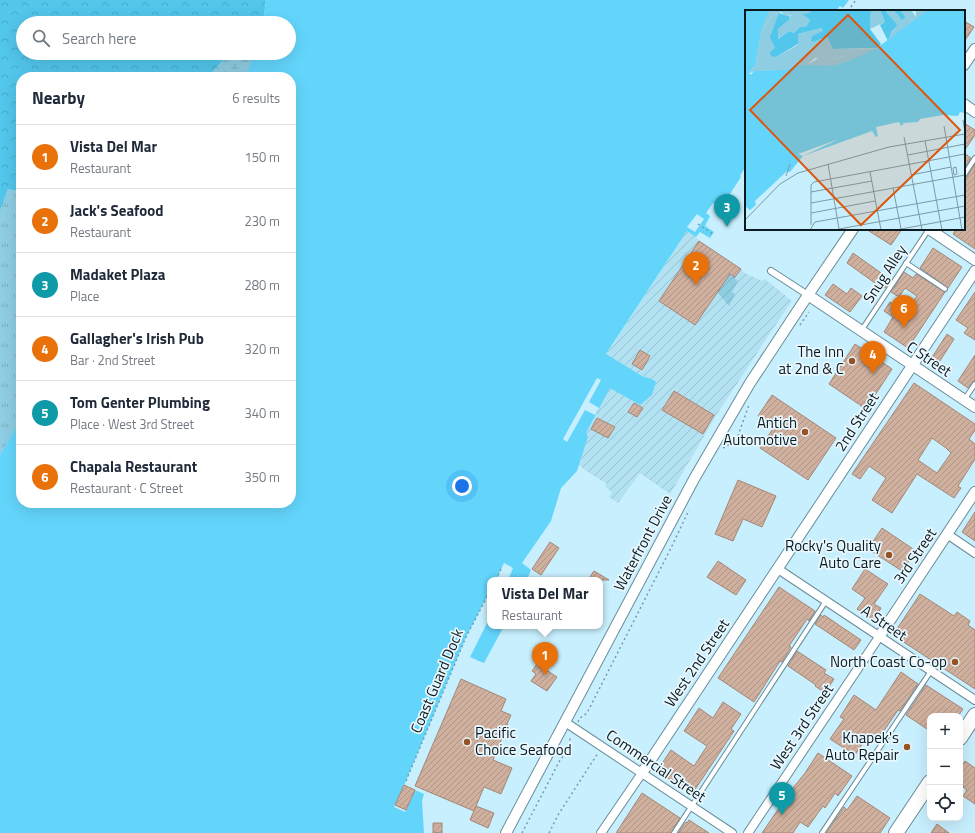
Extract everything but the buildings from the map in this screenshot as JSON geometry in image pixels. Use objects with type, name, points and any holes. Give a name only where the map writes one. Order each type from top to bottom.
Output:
[{"type":"highway","points":[[963,734],[975,716]]},
{"type":"highway","points":[[897,832],[928,785]]},
{"type":"street","points":[[965,64],[975,49]]},
{"type":"street","points":[[965,105],[975,112]]},
{"type":"street","name":"Waterfront Drive","points":[[506,833],[694,479],[750,383],[852,230]]},
{"type":"street","points":[[930,230],[975,260]]},
{"type":"street","points":[[771,271],[808,295]]},
{"type":"street","name":"2nd Street","points":[[778,569],[975,271]]},
{"type":"street","name":"C Street","points":[[808,295],[861,332],[975,407]]},
{"type":"street","name":"3rd Street","points":[[879,637],[975,492]]},
{"type":"street","points":[[947,534],[975,553]]},
{"type":"street","name":"A Street","points":[[778,569],[975,700]]},
{"type":"street","name":"West 2nd Street","points":[[642,773],[778,569]]},
{"type":"street","name":"West 3rd Street","points":[[748,833],[879,637]]},
{"type":"street","name":"Commercial Street","points":[[565,722],[732,833]]},
{"type":"street","points":[[601,833],[642,773]]},
{"type":"lane","points":[[965,173],[975,158]]},
{"type":"lane","name":"Snug Alley","points":[[861,332],[928,230]]},
{"type":"lane","points":[[906,263],[945,289]]},
{"type":"lane","points":[[964,400],[975,384]]},
{"type":"lane","points":[[674,833],[826,601]]},
{"type":"lane","points":[[822,833],[931,671]]},
{"type":"path","points":[[849,10],[856,0]]},
{"type":"path","points":[[698,224],[713,234]]},
{"type":"path","points":[[729,274],[736,279]]},
{"type":"path","points":[[800,325],[809,313],[809,308]]},
{"type":"path","points":[[724,448],[736,441],[748,406]]},
{"type":"path","points":[[522,833],[560,760],[570,749],[570,738],[580,718],[587,713],[691,506]]},
{"type":"path","points":[[497,577],[501,569]]},
{"type":"path","name":"Coast Guard Dock","points":[[406,781],[466,637],[487,597]]},
{"type":"path","points":[[549,833],[558,815],[602,747]]},
{"type":"shaded area","points":[[266,0],[849,0],[843,8],[840,6],[837,10],[745,10],[745,168],[740,176],[741,177],[728,197],[724,196],[718,206],[713,203],[706,213],[710,216],[705,226],[714,232],[710,238],[700,232],[696,237],[687,231],[606,354],[642,376],[656,382],[652,395],[640,405],[610,388],[586,433],[588,437],[577,471],[561,488],[551,521],[522,563],[531,570],[528,577],[487,577],[487,629],[502,629],[484,663],[476,660],[426,794],[426,833],[0,833],[0,455],[16,428],[16,508],[296,508],[296,72],[248,72],[252,60],[296,60],[296,16],[264,16]]},
{"type":"shaded area","points":[[687,231],[745,273],[762,281],[765,279],[792,301],[717,414],[670,494],[640,473],[618,503],[609,497],[612,492],[605,487],[607,484],[579,465],[588,437],[586,433],[610,387],[640,405],[652,379],[642,376],[606,355]]},
{"type":"green space","points":[[0,0],[266,0],[264,16],[16,16],[16,60],[224,60],[213,72],[16,72],[16,191],[8,189],[0,211]]},
{"type":"green space","points":[[224,60],[283,60],[279,72],[213,72]]},
{"type":"green space","points":[[8,189],[16,191],[16,429],[0,455],[0,211]]},
{"type":"green space","points":[[729,274],[738,281],[732,292],[735,294],[729,306],[717,292]]},
{"type":"pier","points":[[697,214],[704,219],[695,232],[687,227]]},
{"type":"pier","points":[[597,378],[601,380],[589,402],[599,408],[595,415],[585,410],[567,442],[563,439]]},
{"type":"pier","points":[[504,563],[513,568],[509,577],[497,577]]},
{"type":"pier","points":[[487,597],[487,623],[470,657],[477,660],[426,794],[428,795],[428,833],[424,833],[422,801],[424,794],[415,790],[405,812],[394,807],[466,637]]},
{"type":"place","name":"Madaket Plaza","points":[[727,227]]},
{"type":"place","name":"Jack's Seafood","points":[[696,285]]},
{"type":"place","name":"Chapala Restaurant","points":[[904,328]]},
{"type":"place","name":"The Inn at 2nd & C","points":[[852,361]]},
{"type":"place","name":"Gallagher's Irish Pub","points":[[873,374]]},
{"type":"place","name":"Antich Automotive","points":[[805,432]]},
{"type":"place","name":"Rocky's Quality Auto Care","points":[[889,555]]},
{"type":"place","name":"North Coast Co-op","points":[[955,662]]},
{"type":"place","name":"Vista Del Mar","points":[[545,675]]},
{"type":"place","name":"Pacific Choice Seafood","points":[[467,742]]},
{"type":"place","name":"Knapek's Auto Repair","points":[[907,747]]},
{"type":"place","name":"Tom Genter Plumbing","points":[[782,815]]}]
